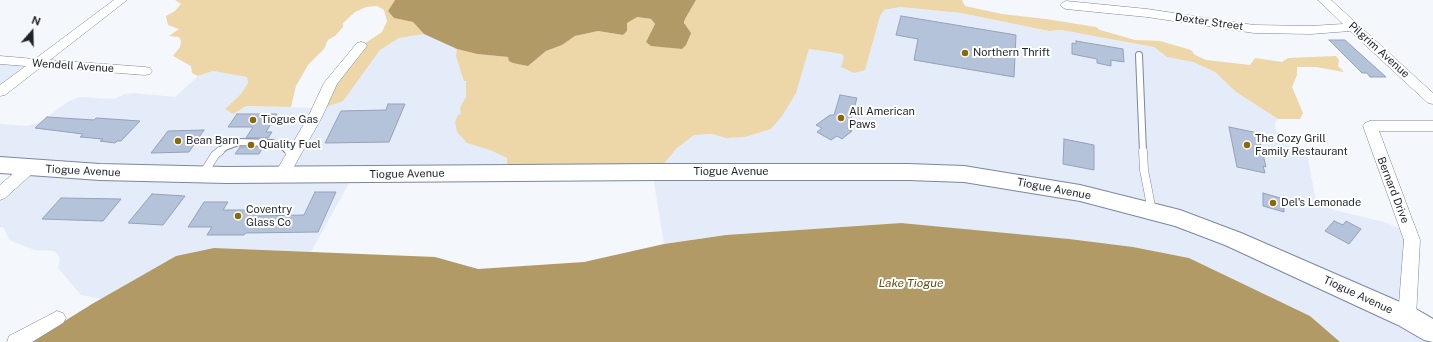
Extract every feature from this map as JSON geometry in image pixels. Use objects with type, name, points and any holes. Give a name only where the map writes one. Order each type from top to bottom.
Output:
[{"type":"main road","name":"Tiogue Avenue","points":[[0,165],[100,172],[202,174],[286,167],[656,172],[908,172],[957,174],[1014,181],[1080,193],[1180,219],[1233,239],[1407,317],[1433,332]]},
{"type":"street","points":[[0,92],[121,0]]},
{"type":"street","name":"Pilgrim Avenue","points":[[1324,0],[1433,100]]},
{"type":"street","name":"Dexter Street","points":[[1066,5],[1132,11],[1254,29],[1311,30],[1353,27]]},
{"type":"street","points":[[286,167],[315,117],[331,83],[361,46]]},
{"type":"street","name":"Wendell Avenue","points":[[0,60],[145,71]]},
{"type":"street","name":"Bernard Drive","points":[[1407,317],[1412,240],[1370,126],[1433,126]]},
{"type":"street","points":[[0,194],[29,168]]},
{"type":"street","points":[[16,342],[56,318]]},
{"type":"lane","points":[[1140,55],[1144,170],[1152,211]]},
{"type":"lane","points":[[202,174],[215,155],[225,147],[238,142],[272,142],[283,146],[289,150],[286,167]]},
{"type":"shaded area","points":[[175,0],[395,0],[388,11],[395,18],[413,22],[424,34],[399,38],[380,50],[343,101],[323,108],[324,100],[361,46],[382,32],[387,21],[384,10],[377,6],[366,7],[355,12],[343,23],[343,27],[336,35],[328,40],[324,49],[308,65],[296,86],[291,107],[246,106],[233,114],[225,109],[241,94],[248,83],[247,77],[213,71],[198,76],[192,73],[191,66],[173,56],[180,47],[181,41],[179,37],[169,36],[179,29],[168,25],[166,16],[175,11],[181,4]]},
{"type":"shaded area","points":[[696,0],[962,0],[965,6],[1002,14],[1096,27],[1100,30],[1135,40],[1160,41],[1191,50],[1195,55],[1206,60],[1250,65],[1255,58],[1282,62],[1288,58],[1336,56],[1339,60],[1338,66],[1344,72],[1316,67],[1297,67],[1297,75],[1292,87],[1303,113],[1300,119],[1278,119],[1236,92],[1215,72],[1193,62],[1167,57],[1154,47],[1062,30],[1049,31],[961,13],[900,7],[884,10],[880,16],[865,70],[854,73],[841,67],[844,57],[842,54],[809,49],[796,93],[782,116],[771,129],[745,137],[726,138],[712,134],[694,135],[676,149],[664,164],[507,171],[507,158],[490,150],[467,143],[457,132],[455,122],[458,115],[461,114],[460,107],[466,97],[466,81],[464,81],[456,56],[457,49],[477,54],[508,57],[528,66],[546,51],[562,45],[575,36],[598,31],[623,35],[626,23],[636,17],[651,19],[655,24],[646,42],[651,45],[682,49],[685,19]]},
{"type":"shaded area","points":[[900,7],[961,13],[1049,31],[1062,30],[1128,41],[1154,47],[1167,57],[1193,62],[1215,72],[1236,92],[1278,119],[1275,123],[1277,135],[1282,142],[1307,152],[1315,197],[1321,204],[1334,210],[1384,222],[1407,231],[1406,316],[1433,342],[1340,342],[1310,316],[1189,258],[1133,247],[901,223],[726,235],[664,244],[652,171],[664,164],[676,149],[694,135],[712,134],[726,138],[745,137],[771,129],[796,93],[809,49],[842,54],[844,57],[884,10]]},
{"type":"shaded area","points":[[424,34],[457,49],[457,56],[466,81],[466,97],[460,107],[490,150],[507,158],[507,171],[354,174],[311,252],[214,248],[176,256],[102,299],[81,295],[58,268],[60,258],[55,251],[35,250],[9,240],[4,228],[0,227],[0,193],[29,168],[0,163],[0,124],[27,126],[40,122],[69,101],[79,97],[114,99],[125,94],[134,93],[175,97],[198,76],[213,71],[247,76],[248,83],[241,94],[225,109],[233,114],[245,106],[323,108],[362,74],[380,50],[399,38]]},
{"type":"shaded area","points":[[0,59],[33,62],[0,92]]},
{"type":"water","points":[[395,0],[696,0],[685,19],[684,23],[691,33],[686,45],[682,49],[651,46],[646,42],[655,24],[651,19],[637,17],[627,23],[627,31],[623,35],[598,31],[575,36],[562,45],[546,51],[528,66],[513,63],[509,61],[508,57],[477,54],[457,49],[424,34],[413,22],[394,18],[388,11]]},
{"type":"water","name":"Lake Tiogue","points":[[901,223],[1069,239],[1133,247],[1189,258],[1310,316],[1340,342],[31,342],[92,304],[176,256],[214,248],[435,257],[478,269],[584,262],[664,244],[726,235]]},
{"type":"building","name":"Northern Thrift","points":[[901,16],[1016,35],[1014,77],[914,60],[918,39],[896,35]]},
{"type":"building","points":[[1329,40],[1345,40],[1386,77],[1370,77],[1367,73],[1362,73]]},
{"type":"building","points":[[1076,41],[1123,49],[1124,62],[1111,60],[1111,66],[1097,63],[1097,59],[1072,54],[1072,43],[1076,44]]},
{"type":"building","name":"All American Paws","points":[[840,95],[857,98],[848,129],[852,131],[842,139],[837,136],[831,140],[817,132],[822,128],[816,125],[830,115],[834,115]]},
{"type":"building","points":[[388,104],[405,104],[389,142],[325,143],[341,111],[386,110]]},
{"type":"building","name":"Tiogue Gas","points":[[237,114],[277,114],[266,132],[272,132],[268,138],[246,138],[253,127],[228,127]]},
{"type":"building","points":[[47,117],[140,121],[121,141],[117,141],[115,143],[100,141],[103,139],[80,137],[83,134],[35,128]]},
{"type":"building","name":"The Cozy Grill Family Restaurant","points":[[1229,127],[1258,133],[1266,167],[1263,166],[1265,173],[1237,167]]},
{"type":"building","name":"Bean Barn","points":[[204,130],[189,152],[151,153],[168,131]]},
{"type":"building","points":[[1064,139],[1094,145],[1094,170],[1063,164]]},
{"type":"building","points":[[240,147],[263,147],[259,154],[235,154]]},
{"type":"building","points":[[315,192],[336,192],[318,232],[207,235],[212,227],[188,227],[204,202],[228,202],[223,210],[258,210],[255,216],[304,215]]},
{"type":"building","name":"Del's Lemonade","points":[[1263,193],[1284,199],[1284,212],[1263,206]]},
{"type":"building","points":[[152,194],[185,196],[163,225],[128,223]]},
{"type":"building","points":[[61,198],[121,199],[103,221],[42,219]]},
{"type":"building","points":[[1334,221],[1343,225],[1346,221],[1361,229],[1349,244],[1325,231]]},
{"type":"place","name":"Northern Thrift","points":[[965,53]]},
{"type":"place","name":"All American Paws","points":[[841,118]]},
{"type":"place","name":"Tiogue Gas","points":[[253,120]]},
{"type":"place","name":"Bean Barn","points":[[178,141]]},
{"type":"place","name":"Quality Fuel","points":[[251,145]]},
{"type":"place","name":"The Cozy Grill Family Restaurant","points":[[1247,145]]},
{"type":"place","name":"Del's Lemonade","points":[[1273,203]]},
{"type":"place","name":"Coventry Glass Co","points":[[238,216]]}]
